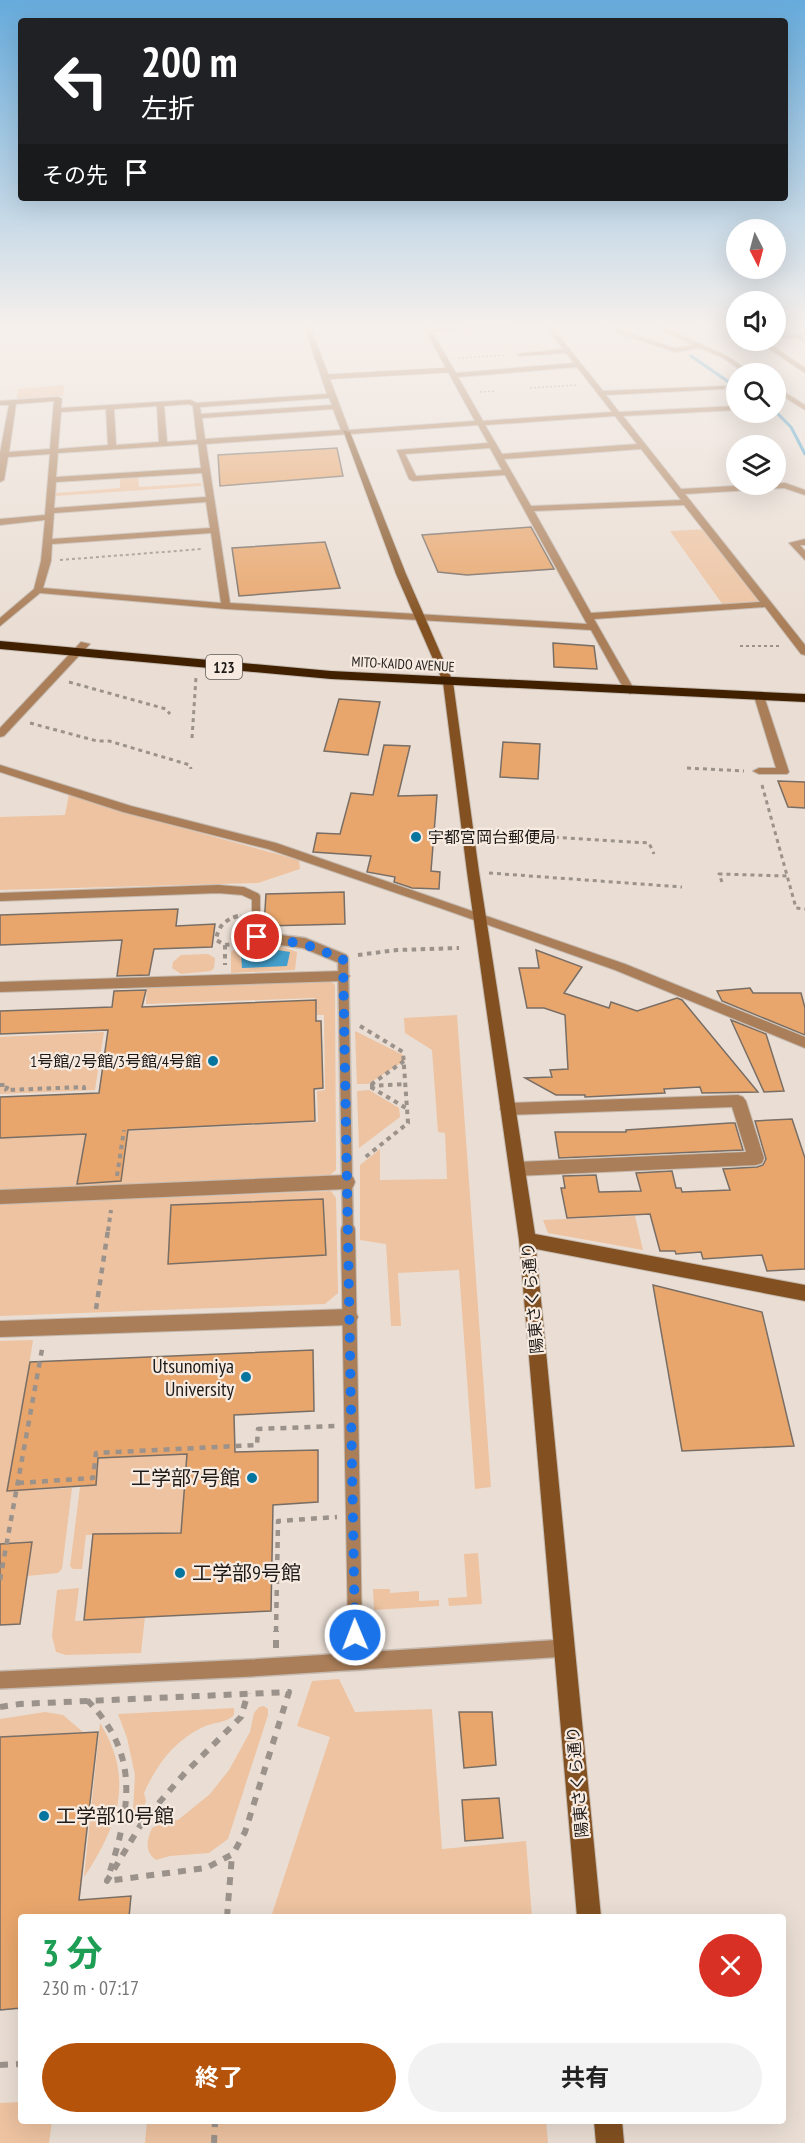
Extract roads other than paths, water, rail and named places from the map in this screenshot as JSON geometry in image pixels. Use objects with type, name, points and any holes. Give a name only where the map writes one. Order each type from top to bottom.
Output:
[{"type":"highway","name":"MITO-KAIDO AVENUE","points":[[0,636],[197,665],[446,676],[805,698]]},
{"type":"highway","name":"MITO-KAIDO AVENUE","points":[[0,645],[236,657],[446,676]]},
{"type":"highway","name":"MITO-KAIDO AVENUE","points":[[627,686],[805,688]]},
{"type":"street","points":[[0,480],[8,426]]},
{"type":"street","points":[[0,623],[38,590],[46,561],[56,426]]},
{"type":"street","points":[[111,426],[112,447]]},
{"type":"street","points":[[162,426],[163,444]]},
{"type":"street","points":[[199,426],[226,606]]},
{"type":"street","points":[[343,426],[346,432]]},
{"type":"street","points":[[2,455],[446,426]]},
{"type":"street","points":[[481,426],[596,627],[627,686]]},
{"type":"street","points":[[627,426],[802,649]]},
{"type":"street","name":"陽東さくら通り","points":[[346,432],[446,676],[527,1240],[589,1914]]},
{"type":"street","points":[[493,445],[400,452],[412,479],[508,472]]},
{"type":"street","points":[[499,457],[643,446]]},
{"type":"street","points":[[52,480],[206,470]]},
{"type":"street","points":[[680,492],[785,485],[805,493]]},
{"type":"street","points":[[0,522],[50,514],[210,499]]},
{"type":"street","points":[[529,509],[688,502]]},
{"type":"street","points":[[47,542],[214,530]]},
{"type":"street","points":[[805,543],[793,543],[805,557]]},
{"type":"street","points":[[38,590],[226,606],[596,627]]},
{"type":"street","points":[[589,616],[767,604]]},
{"type":"street","points":[[0,734],[82,649]]},
{"type":"street","points":[[759,696],[783,772],[759,771]]},
{"type":"street","points":[[0,768],[127,808],[272,846],[480,917],[620,967],[805,1043]]},
{"type":"street","points":[[0,987],[343,976]]},
{"type":"street","points":[[508,1108],[738,1101],[756,1158],[517,1169]]},
{"type":"street","points":[[0,1197],[346,1177]]},
{"type":"street","points":[[527,1240],[805,1293]]},
{"type":"street","points":[[0,1329],[349,1317]]},
{"type":"street","points":[[608,2124],[610,2143]]},
{"type":"lane","points":[[0,897],[243,891],[256,897],[257,937],[304,944],[343,959],[355,1659]]},
{"type":"lane","points":[[0,1680],[251,1668],[355,1659],[565,1648]]},
{"type":"water","points":[[259,947],[290,952],[287,966],[242,968],[241,953]]},
{"type":"waterway","points":[[790,426],[805,454]]},
{"type":"place","name":"宇都宮岡台郵便局","points":[[416,837]]},
{"type":"place","name":"1号館/2号館/3号館/4号館","points":[[213,1061]]},
{"type":"place","name":"Utsunomiya University","points":[[246,1377]]},
{"type":"place","name":"工学部7号館","points":[[252,1478]]},
{"type":"place","name":"工学部9号館","points":[[180,1573]]},
{"type":"place","name":"工学部10号館","points":[[44,1816]]}]
